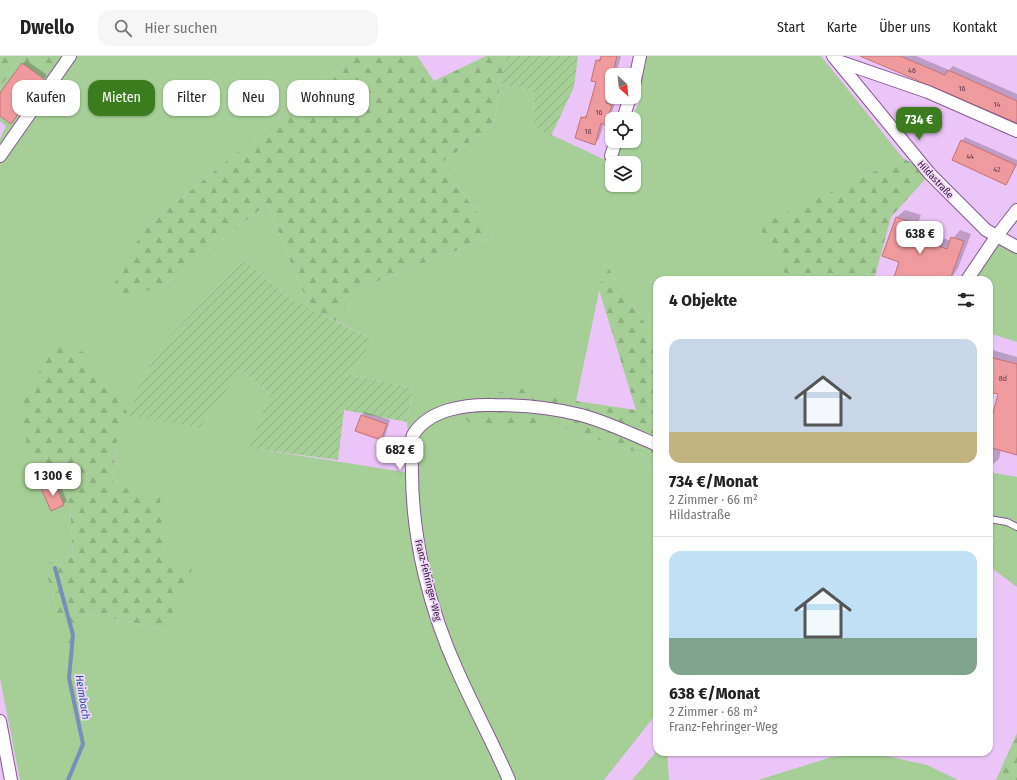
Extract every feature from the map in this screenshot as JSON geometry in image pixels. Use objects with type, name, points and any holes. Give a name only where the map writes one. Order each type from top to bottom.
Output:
[{"type":"street","points":[[0,156],[70,56]]},
{"type":"street","points":[[638,68],[640,56]]},
{"type":"street","name":"Hildastraße","points":[[835,58],[928,92],[1017,131]]},
{"type":"street","name":"Hildastraße","points":[[835,58],[930,174],[986,230],[996,237],[1017,247]]},
{"type":"street","points":[[612,156],[614,148]]},
{"type":"street","points":[[970,276],[996,237],[1017,210]]},
{"type":"street","name":"Franz-Fehringer-Weg","points":[[509,780],[444,638],[423,568],[416,530],[412,437],[422,422],[439,413],[476,404],[514,405],[581,415],[616,427],[653,443]]},
{"type":"street","points":[[0,721],[11,780]]},
{"type":"lane","points":[[993,520],[1007,522],[1017,527]]},
{"type":"green space","points":[[0,56],[64,56],[48,74],[21,57],[0,87]]},
{"type":"green space","points":[[354,56],[325,80],[287,80],[287,111],[144,229],[161,288],[267,204],[310,309],[291,299],[244,260],[168,338],[139,382],[200,428],[241,370],[270,394],[250,448],[411,473],[407,422],[413,388],[351,375],[373,340],[336,321],[363,287],[494,236],[441,163],[494,125],[500,84],[534,90],[533,126],[603,159],[605,158],[605,192],[641,192],[641,156],[612,156],[616,148],[641,148],[641,112],[634,112],[638,104],[641,104],[642,56],[821,56],[903,158],[760,226],[786,276],[653,276],[653,336],[605,263],[576,401],[560,427],[642,454],[653,470],[653,718],[604,780],[511,780],[474,699],[434,594],[419,528],[412,475],[408,510],[431,617],[452,673],[502,780],[20,780],[0,678],[0,139],[6,126],[0,121],[0,87],[21,57]],"holes":[[[129,416],[115,447],[113,486],[159,497],[164,556],[166,630],[90,614],[67,648],[44,564],[73,556],[70,509],[53,470]]]},
{"type":"green space","points":[[354,56],[417,56],[434,81],[486,56],[507,56],[500,84],[494,125],[441,163],[494,236],[363,287],[336,321],[310,309],[267,204],[161,288],[107,297],[144,229],[287,111],[287,116],[369,116],[369,80],[325,80]]},
{"type":"green space","points":[[507,56],[578,56],[574,87],[551,136],[533,126],[534,90],[500,84]]},
{"type":"green space","points":[[903,158],[930,174],[891,217],[875,276],[786,276],[759,226]]},
{"type":"green space","points":[[996,237],[1017,247],[1017,342],[993,334],[993,276],[970,276]]},
{"type":"green space","points":[[244,260],[291,299],[373,340],[351,375],[413,388],[407,422],[344,410],[338,460],[249,448],[270,394],[241,370],[200,428],[130,416],[139,382],[168,338]]},
{"type":"green space","points":[[605,263],[653,336],[653,470],[642,454],[560,427],[576,401],[636,410],[599,290]]},
{"type":"green space","points":[[56,344],[83,352],[130,416],[115,447],[113,485],[160,497],[164,556],[192,569],[166,630],[90,614],[67,649],[44,564],[73,556],[70,509],[53,470],[32,467],[19,406]]},
{"type":"green space","points":[[527,388],[560,399],[536,424],[473,427],[462,415],[471,397]]},
{"type":"green space","points":[[993,473],[1017,477],[1017,587],[993,569]]},
{"type":"green space","points":[[1017,733],[1017,780],[996,780]]},
{"type":"green space","points":[[653,756],[667,756],[669,780],[632,780]]},
{"type":"green space","points":[[886,756],[927,765],[958,780],[758,780],[832,757]]},
{"type":"building","points":[[601,56],[617,56],[614,68],[605,68],[605,104],[612,105],[610,112],[605,112],[605,125],[601,123],[595,145],[575,138],[581,117],[586,118],[596,82],[591,81],[596,60],[600,61]]},
{"type":"building","points":[[860,56],[900,56],[945,75],[948,70],[1017,101],[1017,123]]},
{"type":"building","points":[[22,63],[44,79],[12,80],[12,116],[17,116],[11,124],[0,116],[0,93]]},
{"type":"building","points":[[961,140],[1016,165],[1006,185],[952,160]]},
{"type":"building","points":[[896,217],[914,223],[909,236],[947,249],[951,237],[964,241],[951,276],[894,276],[899,262],[882,256]]},
{"type":"building","points":[[993,358],[1017,364],[1017,455],[993,448],[993,413],[998,394],[993,393]]},
{"type":"building","points":[[361,415],[387,424],[381,440],[355,431]]},
{"type":"building","points":[[55,483],[64,505],[51,511],[41,488]]},
{"type":"waterway","name":"Heimbach","points":[[55,568],[73,635],[69,678],[83,744],[68,780]]}]
